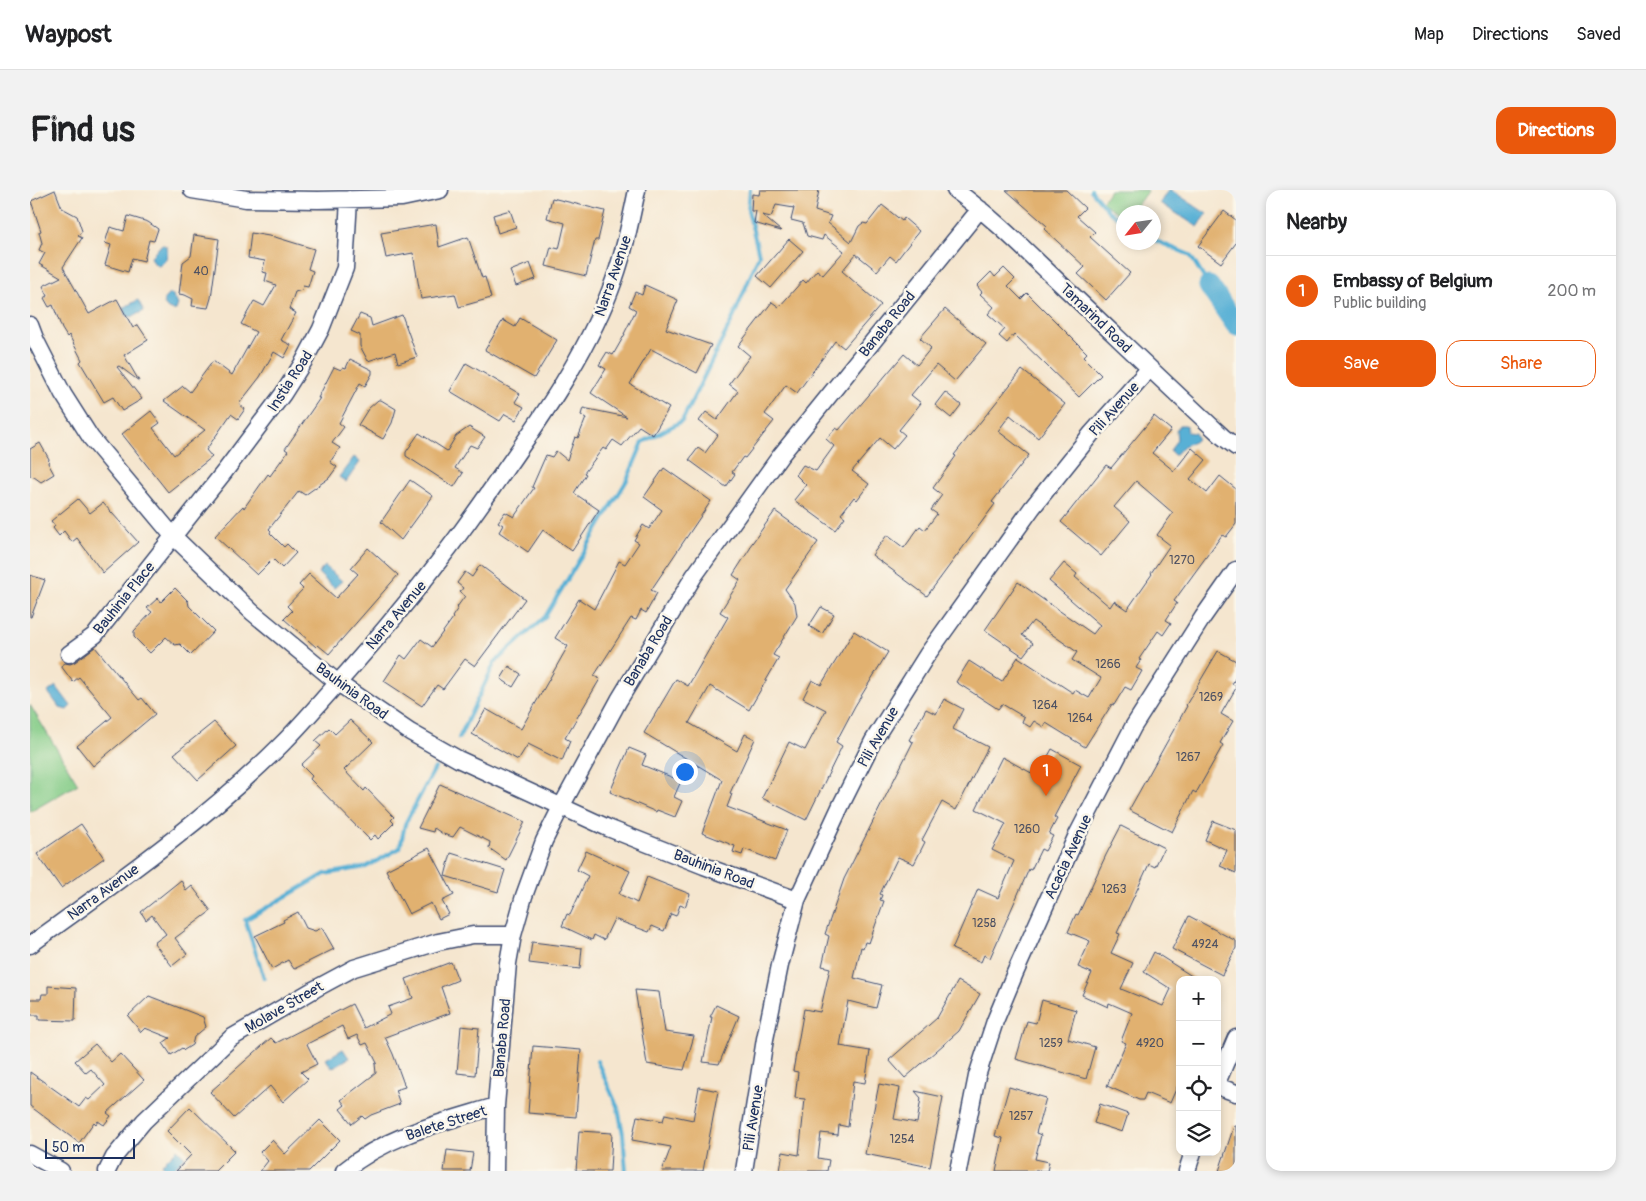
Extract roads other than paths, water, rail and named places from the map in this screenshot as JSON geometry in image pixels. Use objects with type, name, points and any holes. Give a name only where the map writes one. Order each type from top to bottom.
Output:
[{"type":"street","points":[[192,190],[246,199],[402,198],[440,190]]},
{"type":"street","name":"Narra Avenue","points":[[30,945],[141,865],[231,791],[283,743],[390,624],[453,544],[550,405],[594,329],[611,289],[627,241],[637,190]]},
{"type":"street","name":"Tamarind Road","points":[[955,190],[976,200],[1149,369],[1236,448]]},
{"type":"street","name":"Instia Road","points":[[173,536],[283,394],[321,328],[345,268],[349,199]]},
{"type":"street","name":"Banaba Road","points":[[495,1171],[496,1106],[508,963],[513,935],[527,887],[544,841],[619,700],[694,576],[781,454],[976,200]]},
{"type":"street","name":"Bauhinia Road","points":[[30,325],[63,394],[91,438],[173,536],[252,612],[338,683],[410,732],[458,759],[608,828],[797,900]]},
{"type":"street","name":"Pili Avenue","points":[[744,1171],[765,1039],[780,966],[797,900],[840,805],[873,741],[927,655],[1032,508],[1092,433],[1149,369]]},
{"type":"street","name":"Bauhinia Place","points":[[69,654],[95,635],[173,536]]},
{"type":"street","name":"Acacia Avenue","points":[[958,1171],[976,1076],[995,1021],[1076,835],[1133,727],[1236,570]]},
{"type":"street","name":"Molave Street","points":[[107,1171],[114,1157],[144,1120],[231,1038],[315,989],[354,968],[438,942],[473,935],[513,935]]},
{"type":"street","points":[[1221,1073],[1236,1038]]},
{"type":"street","points":[[1221,1087],[1236,1093]]},
{"type":"street","name":"Balete Street","points":[[344,1171],[354,1162],[416,1130],[496,1106]]},
{"type":"street","points":[[30,1154],[61,1171]]},
{"type":"street","points":[[1187,1171],[1192,1156]]},
{"type":"water","points":[[1168,190],[1171,190],[1207,214],[1198,227],[1160,203]]},
{"type":"water","points":[[162,244],[167,247],[167,256],[165,261],[158,266],[151,257]]},
{"type":"water","points":[[169,294],[173,295],[178,304],[176,310],[168,309],[164,303],[164,299]]},
{"type":"water","points":[[138,300],[144,311],[131,317],[126,315],[123,308]]},
{"type":"water","points":[[1180,425],[1187,426],[1187,432],[1195,433],[1197,439],[1185,445],[1174,455],[1170,451],[1177,439],[1176,430]]},
{"type":"water","points":[[354,457],[360,462],[346,482],[339,477]]},
{"type":"water","points":[[325,566],[342,581],[334,588],[318,573]]},
{"type":"water","points":[[56,686],[71,706],[67,710],[60,708],[48,692]]},
{"type":"water","points":[[343,1049],[349,1058],[332,1068],[326,1059]]},
{"type":"water","points":[[177,1149],[185,1157],[171,1171],[167,1171],[161,1165]]},
{"type":"waterway","points":[[459,738],[495,662],[545,617],[627,480],[643,442],[682,421],[734,316],[759,255],[748,210],[750,190]]},
{"type":"waterway","points":[[1091,190],[1109,212],[1116,216]]},
{"type":"waterway","points":[[1161,243],[1190,255],[1209,286]]},
{"type":"waterway","points":[[1209,286],[1236,325]]},
{"type":"waterway","points":[[264,978],[245,920],[325,874],[366,867],[400,848],[405,824],[435,768]]},
{"type":"waterway","points":[[597,1061],[618,1108],[623,1134],[626,1171]]},
{"type":"place","name":"Embassy of Belgium","points":[[1046,796]]}]
